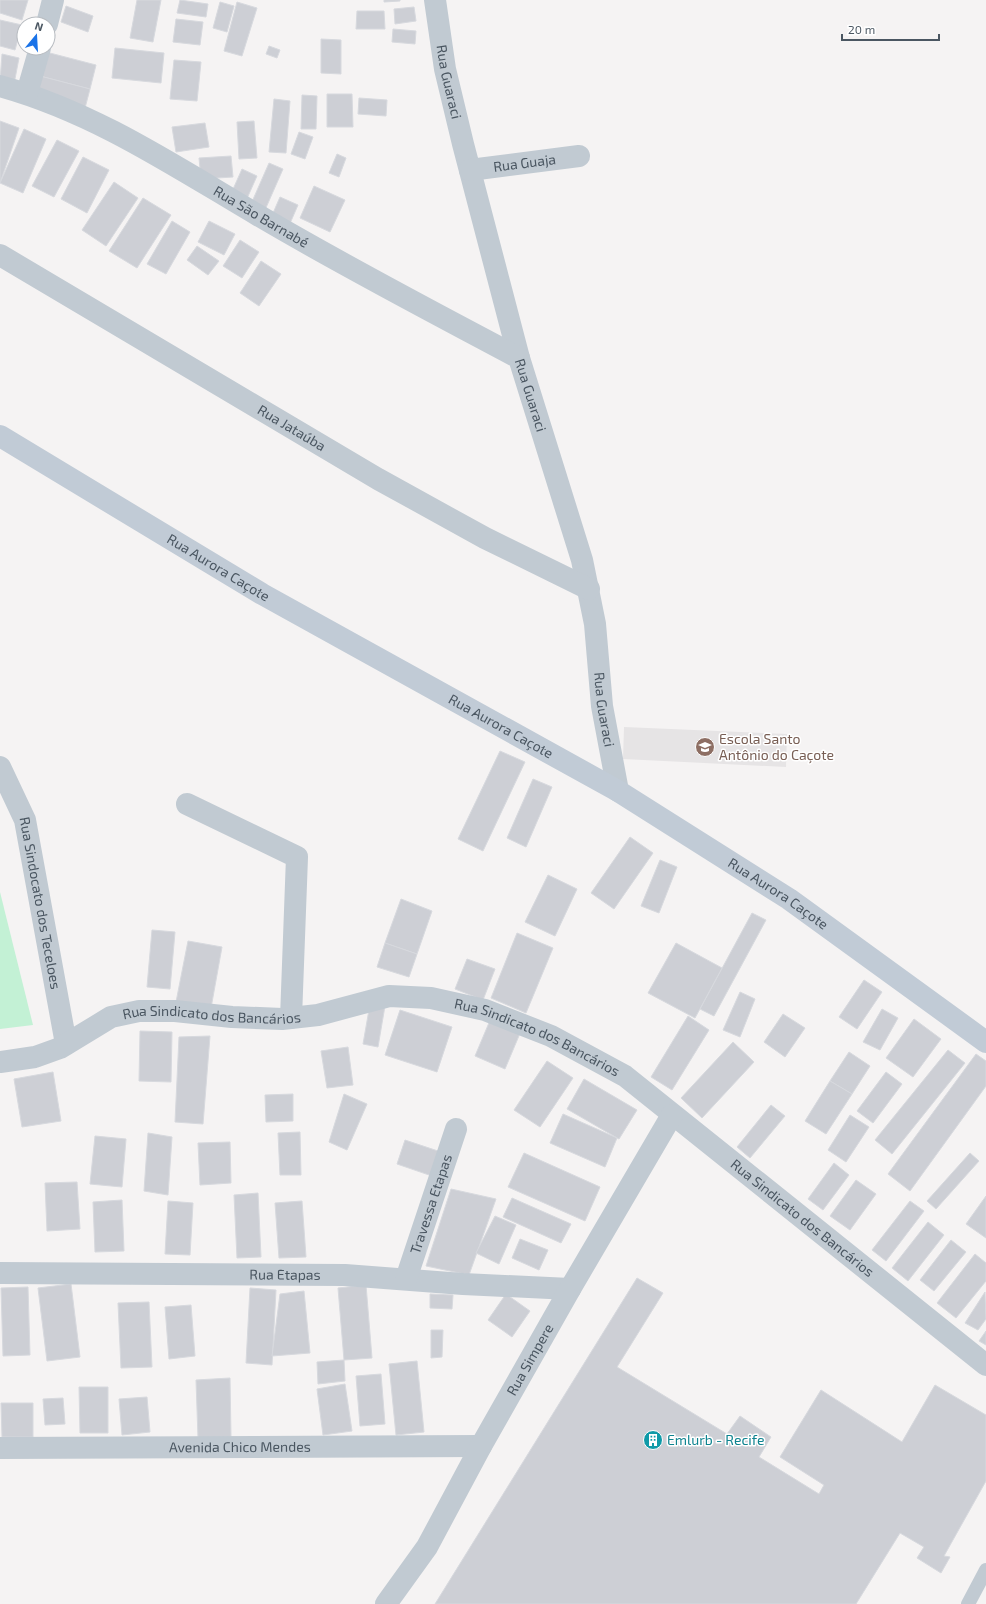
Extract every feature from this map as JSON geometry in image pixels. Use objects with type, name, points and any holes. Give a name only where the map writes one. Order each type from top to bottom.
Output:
[{"type":"main road","name":"Rua Aurora Caçote","points":[[0,436],[262,594],[618,791],[789,899],[986,1042]]},
{"type":"street","points":[[49,16],[54,0]]},
{"type":"street","name":"Rua Guaraci","points":[[435,0],[445,69],[519,358],[582,560],[589,589],[595,624],[602,706],[618,791]]},
{"type":"street","points":[[27,93],[38,56]]},
{"type":"street","name":"Rua São Barnabé","points":[[0,86],[27,93],[80,114],[148,149],[257,215],[377,283],[519,358]]},
{"type":"street","name":"Rua Guaja","points":[[470,170],[579,156]]},
{"type":"street","name":"Rua Jataúba","points":[[0,255],[378,479],[485,538],[589,589]]},
{"type":"street","name":"Rua Sindocato dos Teceloes","points":[[0,767],[25,820],[66,1044]]},
{"type":"street","points":[[187,804],[297,857],[291,1018]]},
{"type":"street","name":"Rua Sindicato dos Bancários","points":[[0,1062],[35,1057],[66,1044],[111,1017],[140,1011],[175,1011],[232,1017],[275,1019],[318,1015],[389,996],[431,998],[484,1010],[551,1036],[625,1076],[986,1365]]},
{"type":"street","name":"Rua Simpere","points":[[386,1604],[427,1547],[481,1446],[570,1289],[672,1115]]},
{"type":"street","name":"Travessa Etapas","points":[[406,1279],[456,1129]]},
{"type":"street","name":"Rua Etapas","points":[[0,1273],[345,1275],[570,1289]]},
{"type":"street","name":"Avenida Chico Mendes","points":[[0,1448],[481,1446]]},
{"type":"lane","points":[[968,1604],[986,1570]]},
{"type":"shaded area","name":"Escola Santo Antônio do Caçote","points":[[624,727],[787,734],[786,767],[623,759]]},
{"type":"green space","points":[[0,892],[33,1025],[0,1029]]},
{"type":"building","points":[[0,0],[28,0],[23,16],[16,16],[16,18],[0,13]]},
{"type":"building","points":[[137,0],[161,0],[153,42],[130,38]]},
{"type":"building","points":[[180,0],[208,4],[206,17],[177,13]]},
{"type":"building","points":[[384,0],[400,0],[400,1],[384,2]]},
{"type":"building","points":[[220,2],[234,6],[227,32],[213,28]]},
{"type":"building","points":[[237,2],[257,8],[242,56],[224,51]]},
{"type":"building","points":[[66,6],[93,16],[88,32],[61,22]]},
{"type":"building","points":[[414,7],[416,21],[395,24],[394,9]]},
{"type":"building","points":[[357,11],[384,11],[385,29],[356,29]]},
{"type":"building","points":[[176,19],[203,22],[200,45],[173,42]]},
{"type":"building","points":[[0,20],[16,24],[15,50],[0,46]]},
{"type":"building","points":[[393,29],[416,31],[415,44],[392,42]]},
{"type":"building","points":[[321,39],[341,40],[341,74],[321,73]]},
{"type":"building","points":[[269,46],[280,50],[277,58],[266,54]]},
{"type":"building","points":[[115,48],[164,53],[161,83],[112,78]]},
{"type":"building","points":[[2,54],[19,58],[14,84],[0,81]]},
{"type":"building","points":[[56,55],[96,65],[90,89],[40,76],[45,56],[56,56]]},
{"type":"building","points":[[174,60],[201,62],[197,101],[170,99]]},
{"type":"building","points":[[40,76],[90,89],[85,108],[35,95]]},
{"type":"building","points":[[327,94],[352,94],[353,127],[327,127]]},
{"type":"building","points":[[302,95],[317,96],[316,129],[301,129]]},
{"type":"building","points":[[359,98],[387,100],[386,116],[358,114]]},
{"type":"building","points":[[274,99],[290,101],[286,153],[269,152]]},
{"type":"building","points":[[0,121],[19,128],[0,183]]},
{"type":"building","points":[[254,121],[257,158],[239,159],[237,122]]},
{"type":"building","points":[[205,123],[209,147],[176,152],[172,127]]},
{"type":"building","points":[[24,129],[46,139],[23,193],[0,183]]},
{"type":"building","points":[[299,132],[313,137],[305,159],[291,154]]},
{"type":"building","points":[[57,140],[79,151],[54,197],[32,186]]},
{"type":"building","points":[[337,154],[346,158],[339,177],[329,173]]},
{"type":"building","points":[[231,156],[233,177],[201,179],[199,158]]},
{"type":"building","points":[[83,157],[109,170],[87,213],[61,199]]},
{"type":"building","points":[[269,163],[283,169],[265,210],[251,204]]},
{"type":"building","points":[[242,169],[257,176],[245,203],[230,196]]},
{"type":"building","points":[[114,182],[138,198],[106,246],[82,230]]},
{"type":"building","points":[[314,186],[345,200],[330,232],[300,218]]},
{"type":"building","points":[[280,197],[298,205],[288,228],[270,220]]},
{"type":"building","points":[[143,198],[171,215],[137,268],[109,251]]},
{"type":"building","points":[[172,221],[190,232],[166,274],[147,264]]},
{"type":"building","points":[[209,221],[235,234],[224,255],[198,242]]},
{"type":"building","points":[[240,240],[259,252],[242,278],[223,266]]},
{"type":"building","points":[[197,246],[219,261],[208,275],[187,260]]},
{"type":"building","points":[[261,261],[281,274],[259,306],[240,293]]},
{"type":"building","points":[[500,751],[525,762],[483,851],[458,839]]},
{"type":"building","points":[[533,779],[552,787],[526,847],[507,838]]},
{"type":"building","points":[[630,837],[653,853],[614,909],[591,893]]},
{"type":"building","points":[[660,860],[677,867],[659,913],[641,906]]},
{"type":"building","points":[[548,875],[577,889],[555,936],[525,922]]},
{"type":"building","points":[[401,899],[432,911],[417,954],[385,943]]},
{"type":"building","points":[[752,913],[766,920],[714,1016],[700,1009]]},
{"type":"building","points":[[152,930],[175,932],[170,989],[147,987]]},
{"type":"building","points":[[517,933],[553,948],[526,1013],[491,998]]},
{"type":"building","points":[[188,941],[222,947],[211,1008],[176,1002]]},
{"type":"building","points":[[385,943],[417,954],[409,977],[377,967]]},
{"type":"building","points":[[676,943],[722,968],[695,1018],[648,993]]},
{"type":"building","points":[[467,959],[495,969],[483,1000],[455,989]]},
{"type":"building","points":[[864,980],[882,992],[857,1029],[839,1017]]},
{"type":"building","points":[[740,992],[755,999],[740,1037],[723,1030]]},
{"type":"building","points":[[370,1004],[385,1006],[378,1047],[363,1044]]},
{"type":"building","points":[[882,1009],[898,1018],[880,1050],[863,1042]]},
{"type":"building","points":[[400,1010],[452,1027],[437,1072],[385,1055]]},
{"type":"building","points":[[783,1014],[805,1028],[785,1057],[764,1042]]},
{"type":"building","points":[[688,1016],[709,1030],[672,1090],[651,1077]]},
{"type":"building","points":[[491,1018],[521,1031],[505,1069],[475,1056]]},
{"type":"building","points":[[914,1019],[941,1039],[913,1077],[886,1058]]},
{"type":"building","points":[[140,1031],[172,1032],[171,1082],[139,1081]]},
{"type":"building","points":[[210,1036],[203,1124],[175,1122],[179,1037]]},
{"type":"building","points":[[733,1042],[754,1062],[702,1118],[681,1098]]},
{"type":"building","points":[[348,1047],[353,1085],[327,1088],[321,1051]]},
{"type":"building","points":[[948,1050],[965,1063],[892,1154],[875,1140]]},
{"type":"building","points":[[849,1052],[870,1066],[852,1094],[830,1081]]},
{"type":"building","points":[[976,1054],[986,1061],[986,1086],[910,1191],[888,1174]]},
{"type":"building","points":[[547,1061],[573,1078],[540,1127],[514,1110]]},
{"type":"building","points":[[53,1072],[61,1121],[22,1127],[14,1079]]},
{"type":"building","points":[[886,1072],[902,1084],[873,1123],[857,1111]]},
{"type":"building","points":[[584,1079],[637,1110],[619,1139],[567,1109]]},
{"type":"building","points":[[830,1081],[852,1094],[826,1134],[805,1121]]},
{"type":"building","points":[[293,1094],[293,1121],[266,1122],[265,1095]]},
{"type":"building","points":[[344,1094],[367,1104],[347,1150],[329,1142]]},
{"type":"building","points":[[771,1105],[785,1116],[750,1158],[737,1147]]},
{"type":"building","points":[[563,1114],[617,1138],[605,1167],[550,1143]]},
{"type":"building","points":[[850,1115],[869,1127],[846,1162],[828,1150]]},
{"type":"building","points":[[300,1132],[301,1175],[280,1175],[278,1133]]},
{"type":"building","points":[[148,1133],[172,1137],[168,1195],[144,1191]]},
{"type":"building","points":[[95,1136],[126,1139],[122,1187],[90,1184]]},
{"type":"building","points":[[405,1140],[441,1152],[432,1176],[397,1164]]},
{"type":"building","points":[[230,1142],[231,1183],[200,1185],[198,1143]]},
{"type":"building","points":[[524,1153],[600,1187],[585,1221],[508,1187]]},
{"type":"building","points":[[970,1153],[979,1161],[936,1209],[927,1201]]},
{"type":"building","points":[[834,1163],[849,1175],[823,1210],[808,1199]]},
{"type":"building","points":[[856,1180],[876,1194],[850,1230],[830,1216]]},
{"type":"building","points":[[77,1182],[80,1229],[47,1231],[45,1183]]},
{"type":"building","points":[[451,1189],[496,1199],[469,1275],[426,1266]]},
{"type":"building","points":[[258,1193],[261,1257],[237,1258],[234,1195]]},
{"type":"building","points":[[986,1196],[986,1238],[966,1224]]},
{"type":"building","points":[[512,1198],[571,1224],[561,1243],[503,1217]]},
{"type":"building","points":[[122,1200],[124,1251],[95,1252],[93,1202]]},
{"type":"building","points":[[168,1201],[193,1203],[190,1255],[165,1254]]},
{"type":"building","points":[[302,1201],[306,1257],[279,1258],[275,1203]]},
{"type":"building","points":[[910,1201],[924,1211],[886,1261],[872,1250]]},
{"type":"building","points":[[495,1216],[516,1225],[499,1264],[476,1253]]},
{"type":"building","points":[[928,1222],[944,1235],[908,1281],[892,1268]]},
{"type":"building","points":[[520,1239],[548,1250],[539,1270],[512,1258]]},
{"type":"building","points":[[951,1240],[966,1252],[934,1291],[920,1280]]},
{"type":"building","points":[[975,1254],[986,1263],[986,1281],[956,1318],[937,1303]]},
{"type":"building","name":"Emlurb - Recife","points":[[637,1278],[663,1293],[617,1367],[727,1434],[740,1416],[771,1437],[759,1457],[819,1494],[824,1485],[780,1457],[821,1390],[902,1442],[935,1385],[986,1415],[986,1481],[944,1556],[950,1557],[941,1573],[917,1558],[924,1547],[900,1533],[856,1604],[435,1604]]},
{"type":"building","points":[[71,1284],[80,1357],[47,1361],[38,1288]]},
{"type":"building","points":[[366,1285],[372,1358],[344,1360],[338,1288]]},
{"type":"building","points":[[28,1287],[30,1355],[3,1356],[1,1288]]},
{"type":"building","points":[[250,1288],[276,1290],[272,1365],[246,1363]]},
{"type":"building","points":[[304,1291],[310,1353],[272,1356],[280,1294]]},
{"type":"building","points":[[985,1292],[986,1319],[978,1330],[965,1323]]},
{"type":"building","points":[[430,1294],[453,1295],[452,1309],[430,1308]]},
{"type":"building","points":[[506,1294],[530,1311],[512,1337],[488,1320]]},
{"type":"building","points":[[149,1302],[152,1367],[121,1368],[118,1303]]},
{"type":"building","points":[[191,1305],[195,1356],[169,1359],[165,1307]]},
{"type":"building","points":[[431,1330],[443,1330],[442,1357],[431,1358]]},
{"type":"building","points":[[986,1331],[986,1345],[979,1341]]},
{"type":"building","points":[[344,1360],[345,1381],[318,1384],[317,1362]]},
{"type":"building","points":[[417,1361],[424,1432],[396,1435],[389,1364]]},
{"type":"building","points":[[381,1374],[385,1424],[360,1426],[356,1376]]},
{"type":"building","points":[[230,1378],[231,1437],[198,1438],[196,1380]]},
{"type":"building","points":[[345,1384],[352,1431],[323,1435],[317,1389]]},
{"type":"building","points":[[79,1387],[108,1387],[108,1433],[80,1433]]},
{"type":"building","points":[[147,1397],[150,1432],[122,1435],[119,1399]]},
{"type":"building","points":[[63,1398],[65,1424],[45,1425],[43,1399]]},
{"type":"building","points":[[1,1403],[33,1403],[33,1437],[2,1437]]},
{"type":"place","name":"Escola Santo Antônio do Caçote","points":[[705,747]]},
{"type":"place","name":"Emlurb - Recife","points":[[653,1440]]}]
